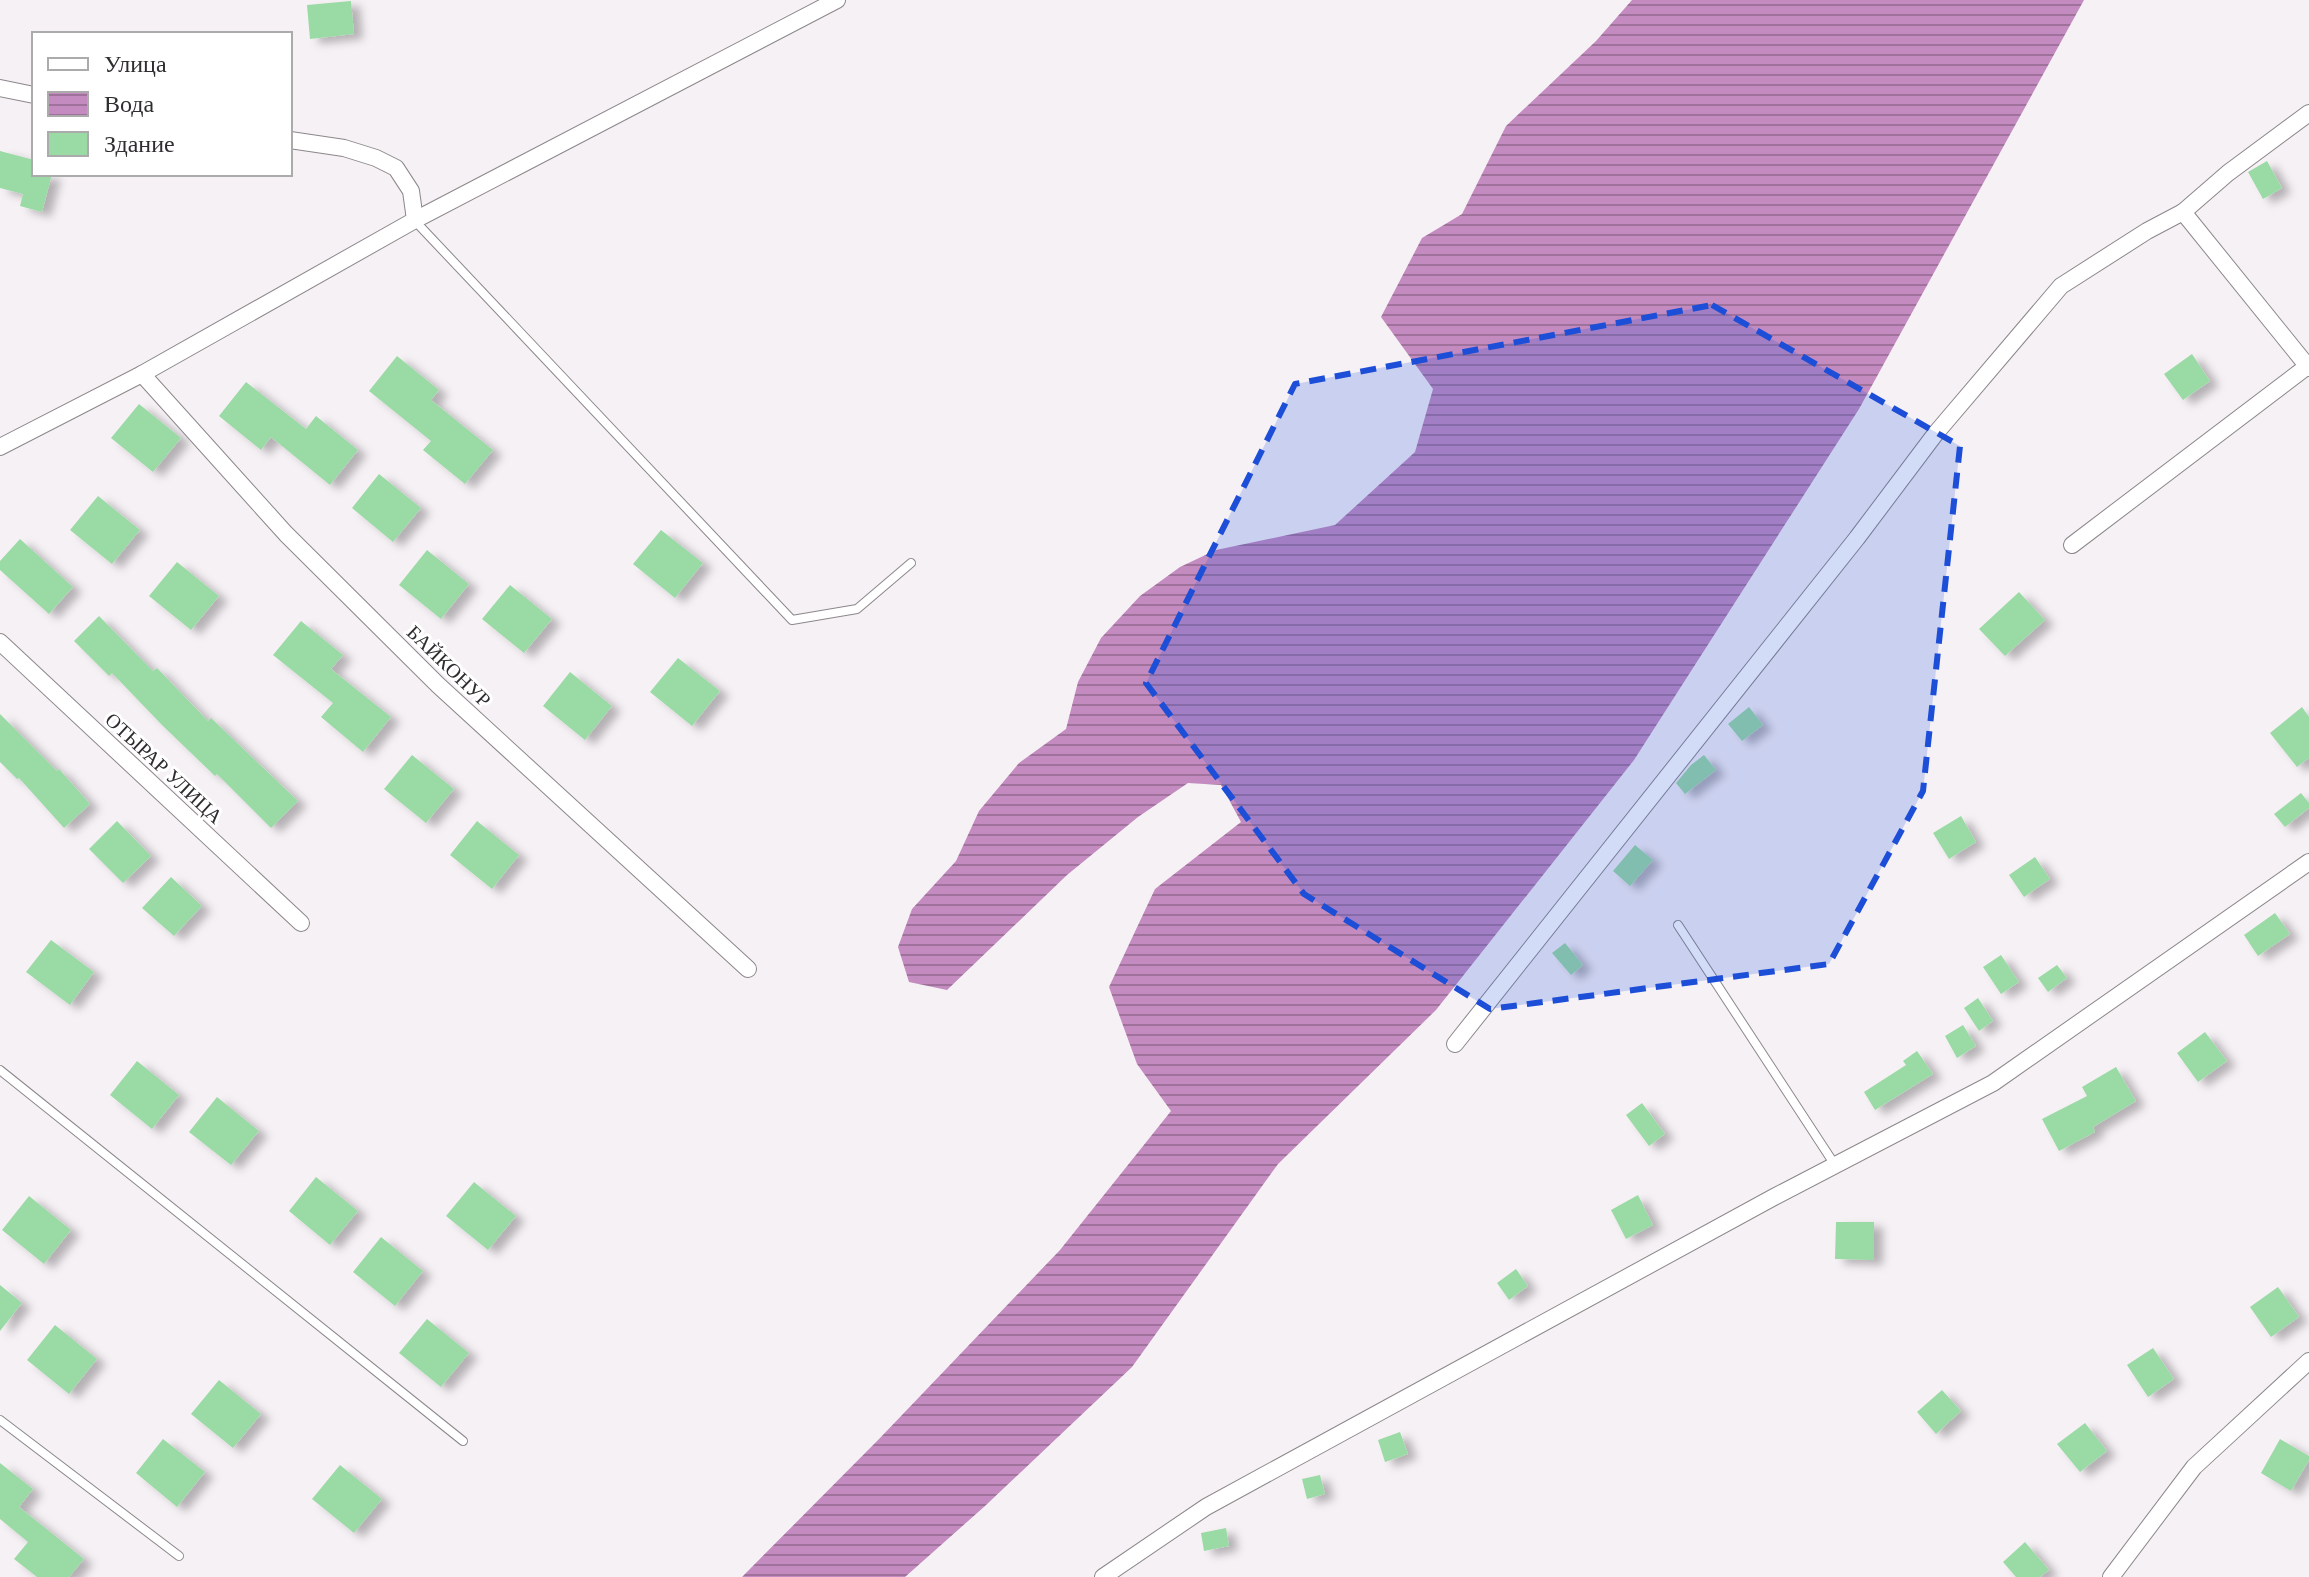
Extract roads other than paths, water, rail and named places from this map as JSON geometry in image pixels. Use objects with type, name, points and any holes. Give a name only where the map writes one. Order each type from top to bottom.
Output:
[{"type":"street","points":[[0,447],[142,374],[415,220],[837,0]]},
{"type":"street","points":[[0,88],[32,95]]},
{"type":"street","points":[[1455,1044],[1857,538],[1936,433],[2061,286],[2147,231],[2183,212],[2228,173],[2309,113]]},
{"type":"street","points":[[292,140],[344,148],[396,168],[411,191],[415,220]]},
{"type":"street","points":[[2072,545],[2308,366],[2183,212]]},
{"type":"street","name":"БАЙКОНУР","points":[[142,374],[286,534],[438,685],[748,969]]},
{"type":"street","name":"ОТЫРАР УЛИЦА","points":[[0,642],[301,923]]},
{"type":"street","points":[[1103,1577],[1206,1507],[1993,1083],[2309,862]]},
{"type":"street","points":[[2111,1577],[2194,1467],[2309,1361]]},
{"type":"lane","points":[[415,220],[792,620],[857,609],[911,563]]},
{"type":"lane","points":[[1678,925],[1835,1166]]},
{"type":"lane","points":[[0,1070],[463,1441]]},
{"type":"lane","points":[[0,1420],[179,1556]]},
{"type":"water","points":[[1632,0],[2084,0],[1859,409],[1634,760],[1436,1010],[1278,1164],[1132,1367],[905,1577],[742,1577],[1060,1250],[1171,1111],[1137,1064],[1109,987],[1155,889],[1241,822],[1221,785],[1188,783],[1138,817],[1067,875],[947,990],[909,982],[898,947],[912,909],[956,861],[979,811],[1019,763],[1066,729],[1078,682],[1101,638],[1140,596],[1180,567],[1216,550],[1335,525],[1415,452],[1433,389],[1381,317],[1422,238],[1462,214],[1506,126],[1596,41]]}]
